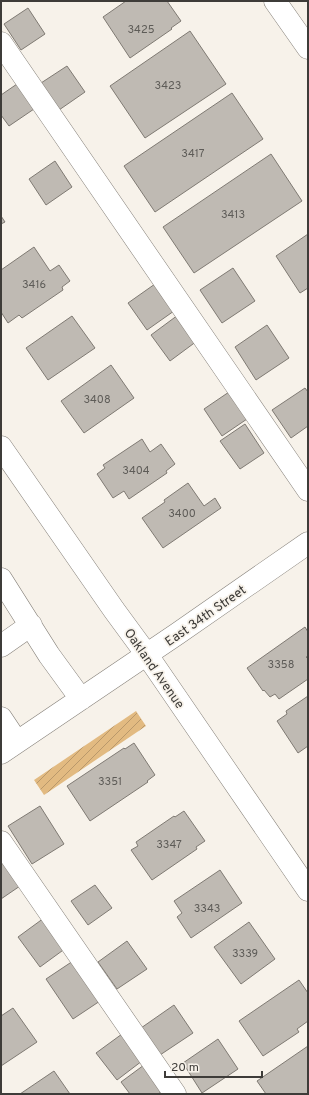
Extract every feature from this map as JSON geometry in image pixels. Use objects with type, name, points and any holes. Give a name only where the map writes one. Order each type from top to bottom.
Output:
[{"type":"street","points":[[276,1],[308,48]]},
{"type":"street","points":[[1,43],[308,490]]},
{"type":"street","name":"Oakland Avenue","points":[[1,446],[114,610],[147,655],[308,890]]},
{"type":"street","name":"East 34th Street","points":[[9,748],[147,655],[308,543]]},
{"type":"street","points":[[1,579],[65,678],[81,699]]},
{"type":"street","points":[[1,646],[31,625]]},
{"type":"street","points":[[1,718],[9,748]]},
{"type":"street","points":[[1,842],[175,1094]]},
{"type":"shaded area","points":[[136,711],[146,726],[44,795],[34,780]]},
{"type":"building","points":[[126,1],[167,1],[181,21],[130,58],[103,17]]},
{"type":"building","points":[[28,8],[45,34],[21,50],[4,24]]},
{"type":"building","points":[[190,31],[226,84],[145,138],[110,86]]},
{"type":"building","points":[[67,66],[85,92],[59,110],[41,83]]},
{"type":"building","points":[[17,84],[34,109],[9,126],[1,115],[1,95]]},
{"type":"building","points":[[232,93],[263,139],[155,212],[124,166]]},
{"type":"building","points":[[271,154],[302,201],[194,273],[163,227]]},
{"type":"building","points":[[55,161],[72,187],[46,205],[29,179]]},
{"type":"building","points":[[1,216],[5,222],[1,224]]},
{"type":"building","points":[[308,234],[308,288],[300,293],[276,256]]},
{"type":"building","points":[[34,247],[50,271],[59,265],[70,281],[62,287],[63,290],[22,318],[19,315],[8,323],[1,312],[1,270]]},
{"type":"building","points":[[233,268],[255,301],[222,323],[200,290]]},
{"type":"building","points":[[155,284],[174,311],[147,330],[128,303]]},
{"type":"building","points":[[178,315],[197,341],[170,361],[151,335]]},
{"type":"building","points":[[72,316],[95,348],[48,380],[26,348]]},
{"type":"building","points":[[267,325],[289,358],[256,380],[235,347]]},
{"type":"building","points":[[111,365],[134,398],[84,433],[61,401]]},
{"type":"building","points":[[305,388],[308,392],[308,426],[291,438],[272,410]]},
{"type":"building","points":[[229,392],[247,419],[222,436],[204,409]]},
{"type":"building","points":[[245,424],[264,453],[240,469],[220,441]]},
{"type":"building","points":[[142,439],[150,452],[161,444],[175,464],[166,471],[167,473],[129,499],[124,491],[113,498],[97,474],[105,468],[103,465]]},
{"type":"building","points":[[188,483],[204,506],[215,498],[221,508],[163,548],[142,518]]},
{"type":"building","points":[[305,627],[308,632],[308,656],[306,657],[308,659],[308,679],[279,699],[275,694],[270,697],[264,690],[263,691],[247,668]]},
{"type":"building","points":[[308,696],[308,746],[298,753],[277,721],[287,714],[286,711]]},
{"type":"building","points":[[134,743],[155,775],[147,781],[148,782],[90,821],[67,786]]},
{"type":"building","points":[[40,806],[64,844],[32,864],[8,826]]},
{"type":"building","points":[[184,811],[205,841],[196,847],[197,849],[152,880],[131,850],[138,846],[136,842],[174,816],[175,817]]},
{"type":"building","points":[[1,857],[20,886],[1,899]]},
{"type":"building","points":[[220,870],[242,903],[191,938],[177,917],[182,913],[174,901]]},
{"type":"building","points":[[95,885],[112,908],[88,925],[71,901]]},
{"type":"building","points":[[44,918],[66,948],[40,967],[18,937]]},
{"type":"building","points":[[249,922],[275,959],[241,984],[214,947]]},
{"type":"building","points":[[127,941],[147,969],[117,989],[98,962]]},
{"type":"building","points":[[73,961],[100,1001],[73,1019],[46,979]]},
{"type":"building","points":[[299,980],[308,993],[308,1021],[297,1029],[299,1032],[263,1056],[239,1021]]},
{"type":"building","points":[[174,1005],[193,1033],[160,1055],[141,1028]]},
{"type":"building","points":[[13,1008],[37,1042],[1,1066],[1,1016]]},
{"type":"building","points":[[122,1034],[142,1061],[117,1080],[96,1053]]},
{"type":"building","points":[[218,1039],[238,1069],[202,1093],[183,1063]]},
{"type":"building","points":[[308,1046],[308,1094],[266,1094],[257,1081]]},
{"type":"building","points":[[144,1065],[162,1091],[158,1094],[130,1094],[121,1082]]},
{"type":"building","points":[[54,1071],[70,1094],[20,1094]]}]
